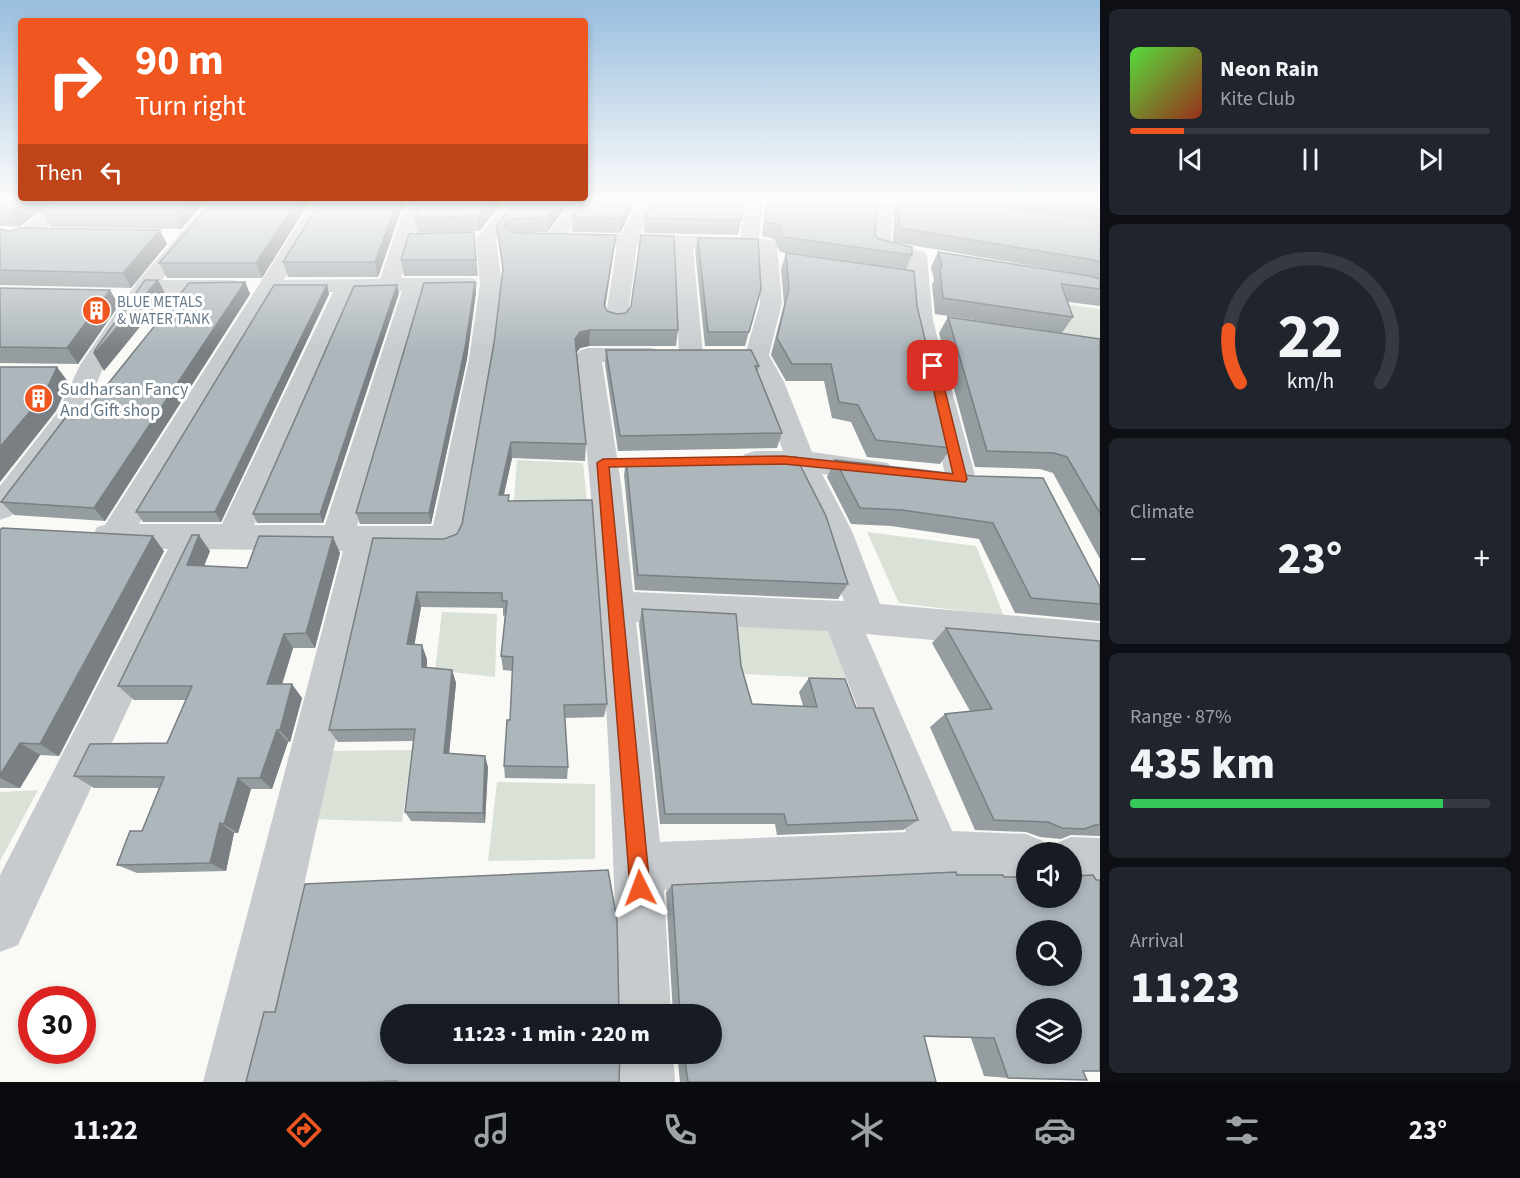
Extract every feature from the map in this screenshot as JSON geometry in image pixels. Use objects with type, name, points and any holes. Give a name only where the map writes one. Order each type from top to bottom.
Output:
[{"type":"street","points":[[7,527],[26,475],[81,421],[92,365],[133,294],[166,249]]},
{"type":"street","points":[[115,536],[292,249]]},
{"type":"street","points":[[388,285],[400,249]]},
{"type":"street","points":[[80,534],[447,539],[481,359],[490,284],[487,249]]},
{"type":"street","points":[[616,321],[627,249]]},
{"type":"street","points":[[684,249],[691,355]]},
{"type":"street","points":[[737,249],[769,254]]},
{"type":"street","points":[[768,249],[771,303],[757,355],[771,382],[801,461],[836,531],[860,594],[853,617],[938,854]]},
{"type":"street","points":[[889,249],[928,257],[921,281],[922,321],[961,479]]},
{"type":"street","points":[[897,277],[921,281]]},
{"type":"street","points":[[133,294],[188,286],[490,284]]},
{"type":"street","points":[[232,537],[347,285]]},
{"type":"street","points":[[232,1082],[350,538],[415,285]]},
{"type":"street","points":[[166,313],[188,286]]},
{"type":"street","points":[[922,321],[946,324]]},
{"type":"street","points":[[644,1004],[639,867],[616,606],[614,463],[589,355],[757,355]]},
{"type":"street","points":[[728,461],[801,461],[961,479],[991,480]]},
{"type":"street","points":[[0,927],[191,537]]},
{"type":"street","points":[[616,606],[853,617],[1100,639]]},
{"type":"street","points":[[639,867],[938,854],[1016,858]]},
{"type":"street","points":[[1082,861],[1100,862]]},
{"type":"street","points":[[645,1064],[646,1082]]},
{"type":"shaded area","points":[[1057,303],[1100,309],[1100,340],[1039,330]]},
{"type":"shaded area","points":[[517,460],[583,463],[588,511],[513,511]]},
{"type":"shaded area","points":[[867,532],[976,546],[1004,616],[899,603]]},
{"type":"shaded area","points":[[442,612],[497,614],[495,677],[435,670]]},
{"type":"shaded area","points":[[733,616],[833,624],[849,679],[743,674]]},
{"type":"shaded area","points":[[412,750],[402,822],[310,819],[323,751]]},
{"type":"shaded area","points":[[497,782],[595,784],[595,859],[488,861]]},
{"type":"shaded area","points":[[38,790],[0,861],[0,792]]},
{"type":"building","points":[[0,249],[143,249],[123,273],[0,270]]},
{"type":"building","points":[[171,249],[265,249],[256,263],[159,263]]},
{"type":"building","points":[[291,249],[380,249],[375,262],[283,262]]},
{"type":"building","points":[[404,249],[475,249],[476,260],[401,260]]},
{"type":"building","points":[[500,249],[614,249],[604,305],[607,311],[617,314],[626,313],[631,306],[639,249],[675,249],[678,330],[580,332],[575,339],[586,444],[511,442],[499,495],[509,495],[508,501],[592,500],[607,704],[564,705],[568,767],[504,766],[507,720],[510,720],[513,657],[501,656],[507,601],[502,601],[502,593],[417,592],[407,644],[422,645],[422,667],[452,670],[444,753],[485,756],[483,813],[405,812],[415,729],[329,730],[373,538],[444,539],[457,534],[462,524],[494,343],[503,269]]},
{"type":"building","points":[[699,249],[759,249],[761,289],[749,332],[708,332]]},
{"type":"building","points":[[873,249],[912,249],[912,255]]},
{"type":"building","points":[[1030,249],[1100,249],[1100,262]]},
{"type":"building","points":[[938,252],[1089,276],[1100,279],[1100,289],[1061,284],[1073,317],[943,298],[940,269],[942,265]]},
{"type":"building","points":[[786,253],[914,271],[917,306],[951,448],[876,440],[858,405],[839,402],[831,364],[792,364],[777,338],[789,288]]},
{"type":"building","points":[[145,280],[158,280],[94,354],[95,350]]},
{"type":"building","points":[[245,282],[94,508],[1,502],[66,417],[72,419],[83,415],[189,283]]},
{"type":"building","points":[[475,282],[465,348],[429,513],[356,513],[424,283]]},
{"type":"building","points":[[274,285],[327,285],[215,512],[136,512]]},
{"type":"building","points":[[397,285],[320,514],[253,514],[354,286]]},
{"type":"building","points":[[0,288],[110,290],[67,348],[0,347]]},
{"type":"building","points":[[948,317],[1100,339],[1100,513],[1067,457],[1054,453],[987,451]]},
{"type":"building","points":[[606,350],[751,350],[759,366],[755,366],[782,433],[620,436]]},
{"type":"building","points":[[0,367],[57,367],[44,395],[0,447]]},
{"type":"building","points":[[796,457],[826,516],[848,584],[638,575],[626,459]]},
{"type":"building","points":[[835,460],[973,476],[1043,478],[1100,587],[1100,604],[1031,598],[993,523],[902,510],[860,508]]},
{"type":"building","points":[[2,528],[153,536],[40,744],[20,743],[0,775],[0,530]]},
{"type":"building","points":[[192,535],[199,535],[187,565],[247,568],[259,536],[333,537],[306,633],[284,634],[267,684],[292,684],[280,730],[277,730],[260,778],[238,778],[224,824],[220,823],[210,863],[117,865],[130,831],[142,831],[164,777],[74,776],[90,744],[167,743],[192,686],[118,686]]},
{"type":"building","points":[[642,609],[736,614],[741,666],[752,704],[817,707],[809,678],[845,679],[856,708],[873,708],[918,820],[787,825],[784,814],[665,814]]},
{"type":"building","points":[[946,628],[1100,641],[1100,825],[1084,829],[1062,828],[1048,822],[994,820],[945,714],[992,709]]},
{"type":"building","points":[[608,870],[617,920],[619,1004],[380,1004],[380,1064],[620,1064],[619,1082],[246,1082],[264,1012],[275,1012],[305,884]]},
{"type":"building","points":[[956,872],[957,875],[1016,877],[1016,908],[1082,908],[1082,876],[1093,875],[1096,880],[1100,880],[1100,1071],[1083,1071],[1087,1080],[1008,1078],[994,1038],[924,1036],[936,1082],[688,1082],[686,1064],[722,1064],[722,1004],[679,1004],[672,885]]},
{"type":"place","name":"BLUE METALS & WATER TANK","points":[[96,311]]},
{"type":"place","name":"Sudharsan Fancy And Gift shop","points":[[39,399]]},
{"type":"route","points":[[640,888],[603,463],[784,460],[961,479],[933,366]]}]
